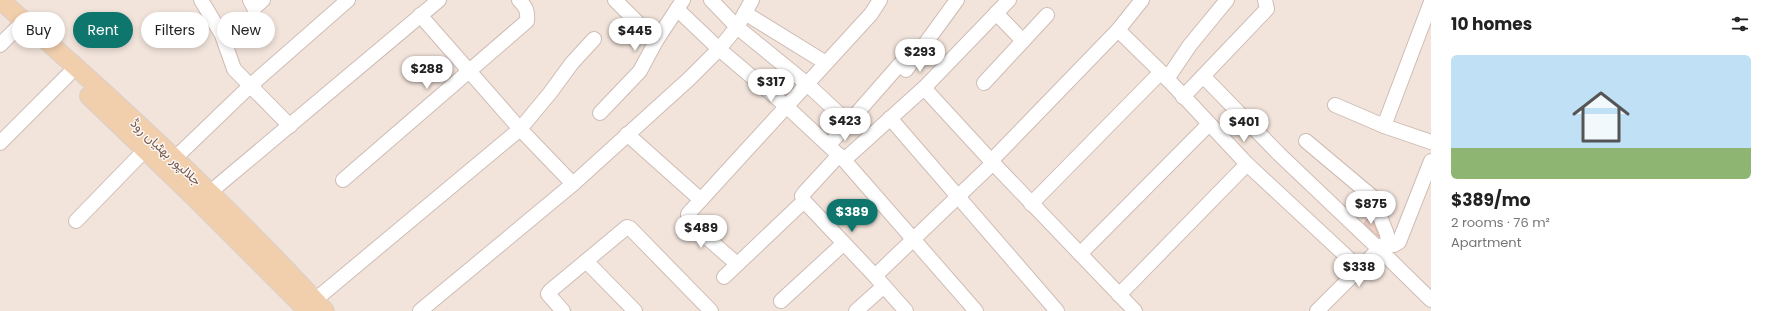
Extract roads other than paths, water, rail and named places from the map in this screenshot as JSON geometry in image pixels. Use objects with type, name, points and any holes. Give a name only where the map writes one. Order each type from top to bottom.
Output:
[{"type":"main road","name":"جلالپور بھٹیاں روڈ","points":[[0,0],[70,61],[209,193],[316,307]]},
{"type":"main road","name":"جلالپور بھٹیاں روڈ","points":[[0,15],[12,26]]},
{"type":"main road","name":"جلالپور بھٹیاں روڈ","points":[[37,48],[68,75],[145,150],[316,307]]},
{"type":"street","points":[[201,0],[222,34],[234,69],[290,126]]},
{"type":"street","points":[[250,0],[254,8],[262,0]]},
{"type":"street","points":[[174,159],[251,85],[348,0]]},
{"type":"street","points":[[209,193],[439,0]]},
{"type":"street","points":[[343,180],[527,21],[528,13],[525,6],[519,0]]},
{"type":"street","points":[[615,0],[656,41]]},
{"type":"street","points":[[711,0],[738,26],[807,84],[848,123]]},
{"type":"street","points":[[420,311],[573,184],[689,79],[719,49],[738,26],[752,0]]},
{"type":"street","points":[[737,264],[690,222],[688,214],[871,14],[880,0]]},
{"type":"street","points":[[837,153],[848,123],[900,64],[906,70],[957,0]]},
{"type":"street","points":[[906,311],[879,280],[804,201],[802,196],[837,153],[890,118],[924,88],[1009,0]]},
{"type":"street","points":[[856,311],[879,280],[913,239],[993,163],[994,158],[1118,30],[1142,0]]},
{"type":"street","points":[[1031,204],[1164,75],[1227,0]]},
{"type":"street","points":[[1183,97],[1267,9],[1264,0]]},
{"type":"street","points":[[1384,126],[1431,2]]},
{"type":"street","points":[[600,113],[640,70],[656,41],[680,4],[719,49],[786,106],[837,153],[976,311]]},
{"type":"street","points":[[745,13],[826,62]]},
{"type":"street","points":[[996,13],[1023,41]]},
{"type":"street","points":[[420,15],[520,128],[573,184]]},
{"type":"street","points":[[984,83],[1047,15]]},
{"type":"street","points":[[1118,30],[1164,75],[1247,164],[1359,268]]},
{"type":"street","points":[[0,45],[12,33]]},
{"type":"street","points":[[316,307],[520,128],[550,93],[572,63],[594,39]]},
{"type":"street","points":[[0,143],[68,75]]},
{"type":"street","points":[[1203,76],[1279,154],[1383,246],[1431,300]]},
{"type":"street","points":[[924,88],[1031,204],[1135,311]]},
{"type":"street","points":[[1335,105],[1384,126],[1431,142]]},
{"type":"street","points":[[890,118],[1057,311]]},
{"type":"street","points":[[1080,254],[1209,124]]},
{"type":"street","points":[[627,134],[701,200]]},
{"type":"street","points":[[1306,142],[1381,204],[1379,214],[1388,238],[1383,246],[1317,311]]},
{"type":"street","points":[[76,221],[145,150]]},
{"type":"street","points":[[1383,246],[1394,245],[1400,240],[1431,162]]},
{"type":"street","points":[[1119,295],[1247,164]]},
{"type":"street","points":[[724,276],[804,201]]},
{"type":"street","points":[[563,311],[548,294],[550,291],[627,227],[630,228],[711,311]]},
{"type":"street","points":[[781,301],[844,243]]},
{"type":"street","points":[[586,261],[635,311]]}]
